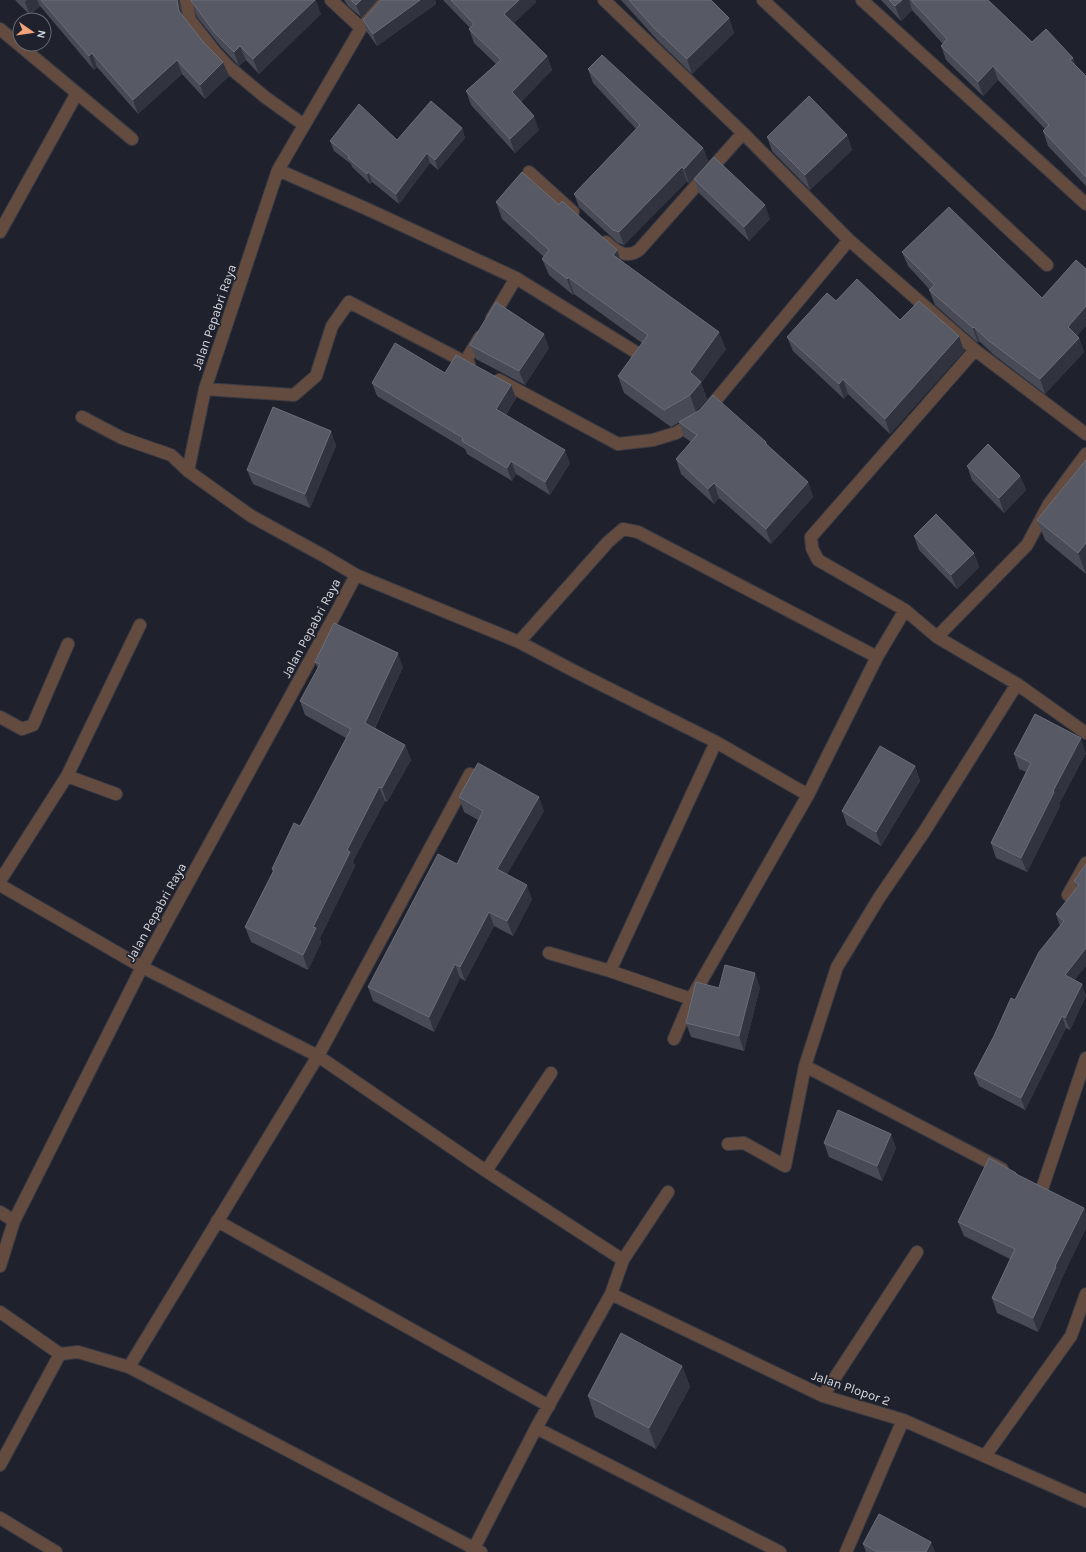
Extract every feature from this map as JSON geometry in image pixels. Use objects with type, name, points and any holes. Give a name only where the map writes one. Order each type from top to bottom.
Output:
[{"type":"street","points":[[186,0],[190,20],[229,68],[265,97],[304,125]]},
{"type":"street","points":[[331,0],[361,28]]},
{"type":"street","name":"Jalan Pepabri Raya","points":[[0,1266],[14,1221],[142,967],[356,576],[324,556],[251,516],[188,471],[205,389],[278,170],[361,28],[386,0]]},
{"type":"street","points":[[604,0],[743,133],[849,240],[975,350],[1086,434]]},
{"type":"street","points":[[763,0],[1047,264]]},
{"type":"street","points":[[862,0],[1086,204]]},
{"type":"street","points":[[0,29],[132,139]]},
{"type":"street","points":[[0,232],[77,93]]},
{"type":"street","points":[[597,234],[614,250],[624,254],[633,254],[639,250],[743,133]]},
{"type":"street","points":[[278,170],[367,209],[516,278],[642,356]]},
{"type":"street","points":[[529,172],[580,219]]},
{"type":"street","points":[[205,389],[294,395],[316,376],[332,326],[349,302],[483,371],[618,444],[652,440],[676,433],[701,418],[849,240]]},
{"type":"street","points":[[465,362],[516,278]]},
{"type":"street","points":[[975,350],[811,537],[812,548],[818,560],[905,610],[937,638],[1018,684],[1086,733]]},
{"type":"street","points":[[82,417],[122,438],[171,455],[188,471]]},
{"type":"street","points":[[937,638],[1027,545],[1049,504],[1086,454]]},
{"type":"street","points":[[519,642],[608,542],[623,529],[638,532],[877,657]]},
{"type":"street","points":[[356,576],[519,642],[716,742],[808,795]]},
{"type":"street","points":[[674,1039],[691,999],[808,795],[877,657],[905,610]]},
{"type":"street","points":[[0,882],[67,776],[140,625]]},
{"type":"street","points":[[0,718],[22,729],[33,725],[68,644]]},
{"type":"street","points":[[728,1144],[744,1143],[785,1166],[805,1066],[837,967],[879,898],[924,832],[1018,684]]},
{"type":"street","points":[[610,971],[716,742]]},
{"type":"street","points":[[129,1367],[318,1056],[470,774]]},
{"type":"street","points":[[67,776],[116,794]]},
{"type":"street","points":[[1068,895],[1086,863]]},
{"type":"street","points":[[0,885],[142,967],[318,1056],[486,1171],[623,1260]]},
{"type":"street","points":[[549,953],[610,971],[691,999]]},
{"type":"street","points":[[1042,1189],[1086,1058]]},
{"type":"street","points":[[805,1066],[1016,1176]]},
{"type":"street","points":[[486,1171],[551,1073]]},
{"type":"street","points":[[1029,1182],[1055,1195]]},
{"type":"street","points":[[0,1312],[60,1354],[78,1352],[129,1367],[476,1551],[536,1428],[611,1294],[623,1260],[668,1192]]},
{"type":"street","points":[[0,1212],[14,1221]]},
{"type":"street","points":[[217,1221],[549,1406]]},
{"type":"street","points":[[823,1396],[917,1252]]},
{"type":"street","name":"Jalan Plopor 2","points":[[611,1294],[823,1396],[902,1420],[1086,1501]]},
{"type":"street","points":[[984,1456],[1072,1336],[1086,1294]]},
{"type":"street","points":[[0,1465],[60,1354]]},
{"type":"street","points":[[846,1552],[902,1420]]},
{"type":"street","points":[[536,1428],[780,1552]]},
{"type":"street","points":[[0,1518],[56,1552]]},
{"type":"building","points":[[41,0],[177,0],[179,11],[204,43],[223,62],[200,85],[177,60],[133,100],[92,53],[89,56]]},
{"type":"building","points":[[191,0],[315,0],[253,59],[240,46],[234,52],[215,33]]},
{"type":"building","points":[[351,0],[361,0],[356,5]]},
{"type":"building","points":[[381,0],[420,0],[373,34],[363,20]]},
{"type":"building","points":[[451,0],[519,0],[504,14],[547,56],[512,92],[534,116],[510,139],[466,91],[501,60],[469,29],[474,24]]},
{"type":"building","points":[[629,0],[711,0],[729,18],[687,59],[654,28]]},
{"type":"building","points":[[889,0],[902,0],[895,6]]},
{"type":"building","points":[[911,0],[988,0],[1032,42],[1046,29],[1073,58],[1070,60],[1086,76],[1086,177],[1043,131],[1049,125],[993,66],[978,82],[941,46],[947,39]]},
{"type":"building","points":[[602,55],[703,148],[684,169],[682,167],[619,232],[613,230],[574,194],[640,125],[588,69]]},
{"type":"building","points":[[809,96],[847,135],[805,175],[767,137]]},
{"type":"building","points":[[431,101],[462,128],[435,160],[427,153],[396,194],[368,172],[367,174],[348,158],[349,156],[330,141],[359,104],[397,140]]},
{"type":"building","points":[[714,157],[765,205],[744,227],[694,179]]},
{"type":"building","points":[[522,172],[559,205],[562,201],[617,250],[613,255],[719,332],[690,372],[701,382],[690,395],[664,410],[618,376],[648,335],[568,277],[567,279],[542,259],[549,250],[496,202]]},
{"type":"building","points":[[949,207],[1042,298],[1076,260],[1086,269],[1086,306],[1068,327],[1079,338],[1040,379],[989,341],[929,290],[935,285],[902,252]]},
{"type":"building","points":[[857,279],[900,320],[919,301],[959,336],[885,419],[843,379],[839,384],[787,337],[827,293],[836,301]]},
{"type":"building","points":[[496,302],[544,334],[519,371],[470,345]]},
{"type":"building","points":[[395,343],[445,373],[456,355],[511,385],[496,409],[565,450],[545,482],[511,461],[507,468],[462,441],[463,438],[372,383]]},
{"type":"building","points":[[713,395],[808,482],[766,529],[714,483],[708,489],[676,459],[697,435],[679,422],[700,410]]},
{"type":"building","points":[[273,407],[331,431],[305,494],[247,470]]},
{"type":"building","points":[[988,444],[1020,476],[999,498],[967,466]]},
{"type":"building","points":[[1086,460],[1086,543],[1078,553],[1037,520]]},
{"type":"building","points":[[936,514],[974,553],[951,575],[914,536]]},
{"type":"building","points":[[334,623],[398,653],[365,723],[405,745],[382,788],[379,787],[347,850],[350,852],[313,927],[316,928],[303,955],[245,927],[274,870],[272,869],[294,823],[300,826],[351,729],[300,701],[320,664],[315,662]]},
{"type":"building","points":[[1035,714],[1081,738],[1053,791],[1054,792],[1021,858],[991,843],[1031,763],[1014,754]]},
{"type":"building","points":[[880,746],[915,766],[876,832],[842,811]]},
{"type":"building","points":[[478,763],[539,797],[497,869],[527,885],[507,921],[489,912],[460,967],[455,964],[429,1017],[368,987],[438,854],[457,864],[483,811],[459,797]]},
{"type":"building","points":[[1086,864],[1086,948],[1065,975],[1082,984],[1065,1018],[1062,1016],[1021,1098],[974,1074],[994,1036],[1011,998],[1015,1000],[1039,952],[1064,921],[1056,914],[1079,885],[1074,881]]},
{"type":"building","points":[[725,965],[755,973],[739,1036],[686,1023],[696,982],[719,988]]},
{"type":"building","points":[[838,1110],[891,1134],[877,1166],[824,1143]]},
{"type":"building","points":[[989,1158],[1016,1174],[1084,1208],[1055,1266],[1056,1267],[1033,1318],[992,1298],[1015,1249],[958,1222]]},
{"type":"building","points":[[621,1333],[682,1366],[649,1428],[588,1396]]},
{"type":"building","points":[[879,1514],[931,1542],[926,1552],[877,1552],[863,1544]]}]
